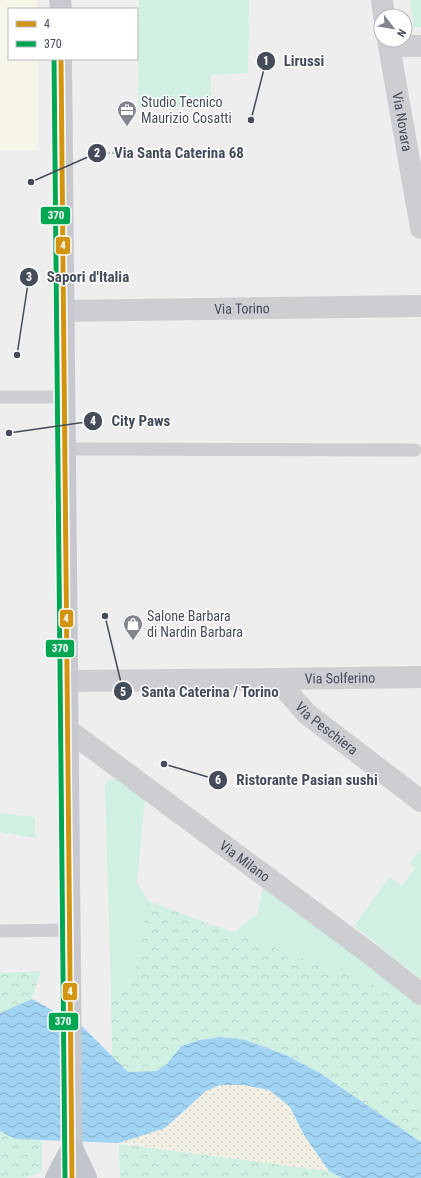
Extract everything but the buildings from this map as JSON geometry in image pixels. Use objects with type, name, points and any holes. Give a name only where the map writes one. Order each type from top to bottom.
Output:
[{"type":"highway","points":[[56,1178],[72,1145]]},
{"type":"highway","points":[[72,1145],[86,1178]]},
{"type":"main road","points":[[61,60],[72,1178]]},
{"type":"street","name":"Via Novara","points":[[389,48],[421,228]]},
{"type":"street","name":"Via Torino","points":[[64,310],[421,306]]},
{"type":"street","name":"Via Solferino","points":[[67,680],[421,677]]},
{"type":"street","name":"Via Peschiera","points":[[276,679],[307,714],[421,801]]},
{"type":"street","name":"Via Milano","points":[[68,730],[369,953],[421,994]]},
{"type":"lane","points":[[0,397],[64,397]]},
{"type":"lane","points":[[65,449],[415,450]]},
{"type":"lane","points":[[0,932],[70,930]]},
{"type":"path","points":[[62,153],[118,153]]},
{"type":"shaded area","points":[[0,0],[37,0],[37,8],[8,8],[8,60],[38,60],[38,150],[0,150]]},
{"type":"green space","points":[[139,0],[249,0],[248,73],[211,75],[211,107],[138,107]]},
{"type":"green space","points":[[410,0],[421,0],[421,27],[414,27],[413,8],[411,8]]},
{"type":"green space","points":[[116,778],[145,798],[137,883],[148,901],[133,979],[111,992],[105,786],[107,781]]},
{"type":"green space","points":[[0,813],[35,817],[35,838],[0,832]]},
{"type":"green space","points":[[421,849],[421,979],[354,926],[390,877],[402,886],[415,868],[410,864]]},
{"type":"green space","points":[[264,884],[412,999],[233,933],[257,914]]},
{"type":"green space","points":[[148,901],[412,999],[421,1007],[421,1142],[320,1073],[286,1055],[221,1037],[200,1040],[181,1046],[167,1064],[156,1071],[128,1072],[112,1056],[111,992],[133,979]]},
{"type":"green space","points":[[41,971],[32,999],[0,1013],[0,973]]},
{"type":"green space","points":[[0,1131],[15,1139],[42,1140],[42,1172],[24,1178],[0,1178]]},
{"type":"green space","points":[[119,1144],[329,1171],[342,1178],[120,1178]]},
{"type":"sand","points":[[220,1085],[244,1085],[269,1090],[290,1107],[304,1135],[329,1171],[119,1143],[165,1128],[206,1091]]},
{"type":"water","points":[[32,999],[83,1027],[128,1072],[156,1071],[167,1064],[181,1046],[200,1040],[221,1037],[245,1040],[286,1055],[320,1073],[421,1142],[421,1178],[342,1178],[329,1171],[304,1135],[290,1107],[269,1090],[244,1085],[220,1085],[206,1091],[165,1128],[119,1143],[15,1139],[0,1131],[0,1013]]},
{"type":"transit line","name":"370","points":[[54,60],[65,1178]]},
{"type":"transit line","name":"4","points":[[61,60],[72,1178]]},
{"type":"place","name":"Lirussi","points":[[251,120]]},
{"type":"place","name":"Studio Tecnico Maurizio Cosatti","points":[[127,127]]},
{"type":"place","name":"Via Santa Caterina 68","points":[[31,182]]},
{"type":"place","name":"Sapori d'Italia","points":[[17,355]]},
{"type":"place","name":"City Paws","points":[[9,433]]},
{"type":"place","name":"Santa Caterina / Torino","points":[[105,616]]},
{"type":"place","name":"Salone Barbara di Nardin Barbara","points":[[133,641]]},
{"type":"place","name":"Ristorante Pasian sushi","points":[[164,764]]}]
